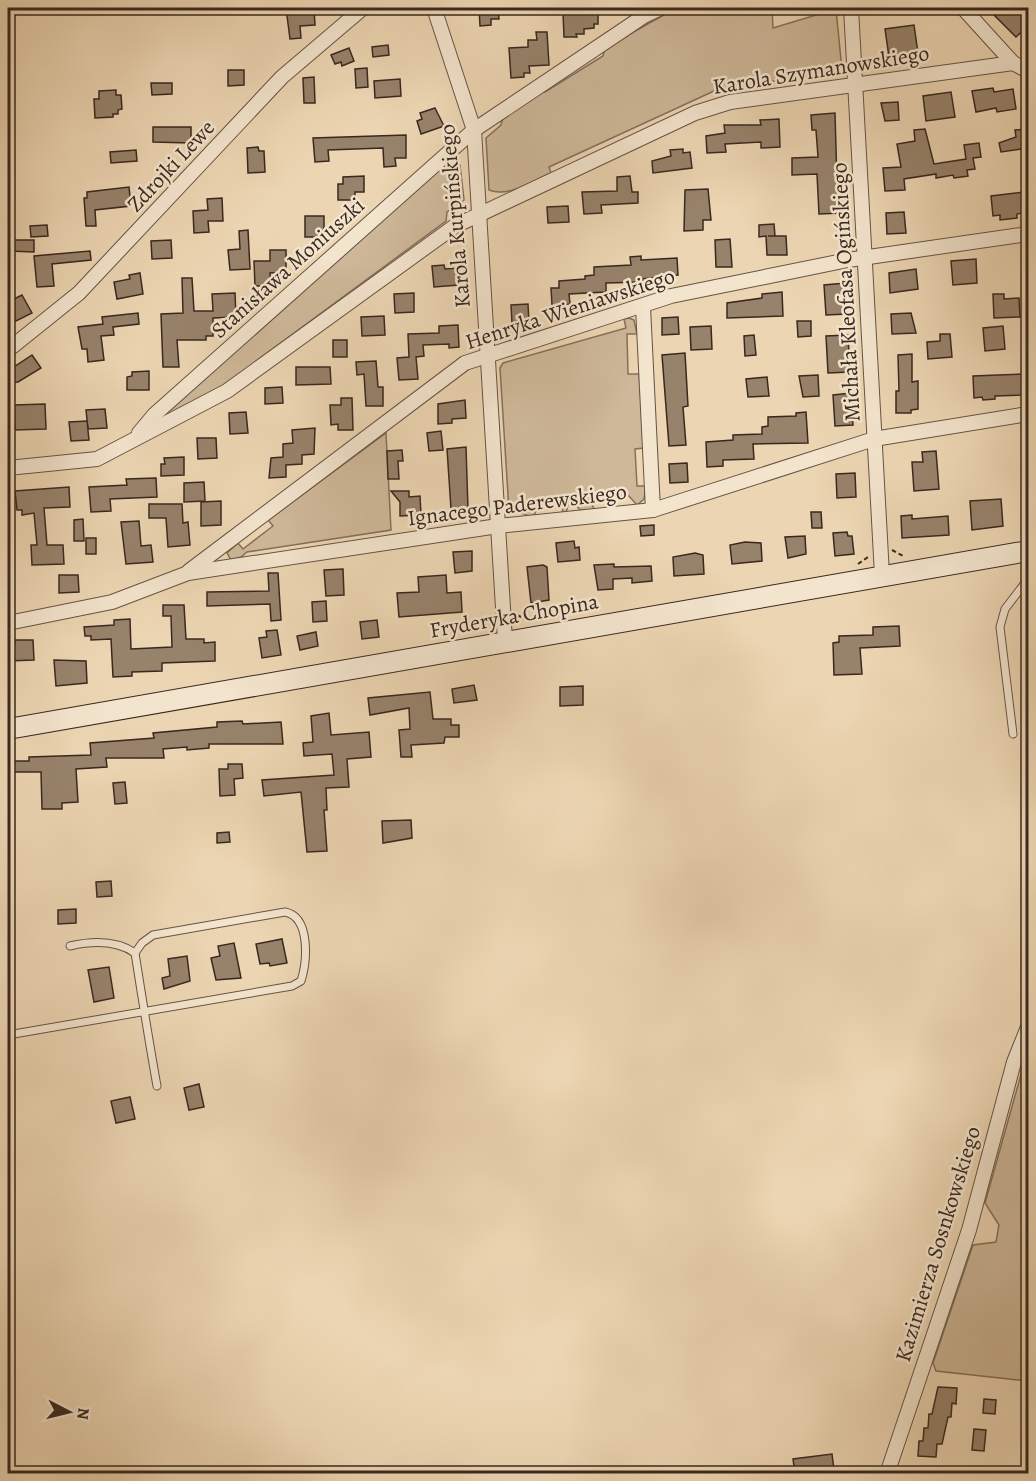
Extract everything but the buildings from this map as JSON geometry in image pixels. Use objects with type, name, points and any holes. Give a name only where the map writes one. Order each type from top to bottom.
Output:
[{"type":"street","name":"Zdrojki Lewe","points":[[8,350],[79,293],[282,77],[363,8]]},
{"type":"street","name":"Karola Kurpińskiego","points":[[434,8],[474,130],[505,641]]},
{"type":"street","name":"Stanisława Moniuszki","points":[[133,439],[154,416],[474,130],[645,15],[661,8]]},
{"type":"street","name":"Michała Kleofasa Ogińskiego","points":[[851,8],[882,575]]},
{"type":"street","points":[[963,8],[1013,63],[1029,72]]},
{"type":"street","name":"Karola Szymanowskiego","points":[[479,216],[715,106],[856,83],[1013,63]]},
{"type":"street","name":"Stanisława Moniuszki","points":[[8,468],[97,459],[227,392],[455,226],[479,216]]},
{"type":"street","name":"Henryka Wieniawskiego","points":[[188,573],[465,363],[643,307],[671,296],[841,261],[1029,234]]},
{"type":"street","points":[[643,307],[653,510]]},
{"type":"street","name":"Ignacego Paderewskiego","points":[[8,623],[112,602],[188,573],[498,526],[653,510],[874,439],[1029,414]]},
{"type":"street","name":"Fryderyka Chopina","points":[[8,729],[1029,551]]},
{"type":"street","name":"Kazimierza Sosnkowskiego","points":[[886,1473],[969,1230],[1014,1062],[1029,1028]]},
{"type":"lane","points":[[1013,734],[1000,627],[1005,609],[1029,579]]},
{"type":"lane","points":[[8,1035],[292,986],[301,981],[306,957],[301,923],[297,917],[285,912],[153,935],[135,953]]},
{"type":"lane","points":[[70,946],[113,943],[125,946],[135,953],[157,1086]]},
{"type":"shaded area","points":[[676,8],[772,8],[773,28],[836,9],[842,70],[714,91],[549,167],[551,173],[528,184],[504,192],[489,190],[486,138],[501,125],[503,117],[539,92],[545,92],[603,56],[605,48]]},
{"type":"shaded area","points":[[445,165],[460,165],[464,200],[447,212],[446,221],[221,387],[160,419]]},
{"type":"shaded area","points":[[624,319],[634,320],[637,334],[627,334],[628,374],[639,374],[644,448],[635,449],[637,486],[646,486],[644,499],[637,505],[628,495],[589,500],[595,510],[580,510],[573,501],[569,501],[566,513],[562,513],[564,505],[537,508],[534,516],[530,518],[525,514],[509,511],[500,368],[503,363],[626,328]]},
{"type":"shaded area","points":[[386,433],[391,530],[247,552],[231,560],[227,553],[238,543],[243,549],[273,526],[268,520]]},
{"type":"shaded area","points":[[1022,1071],[1028,1071],[1028,1381],[936,1371],[933,1363],[973,1245],[996,1242],[999,1225],[985,1203]]}]
